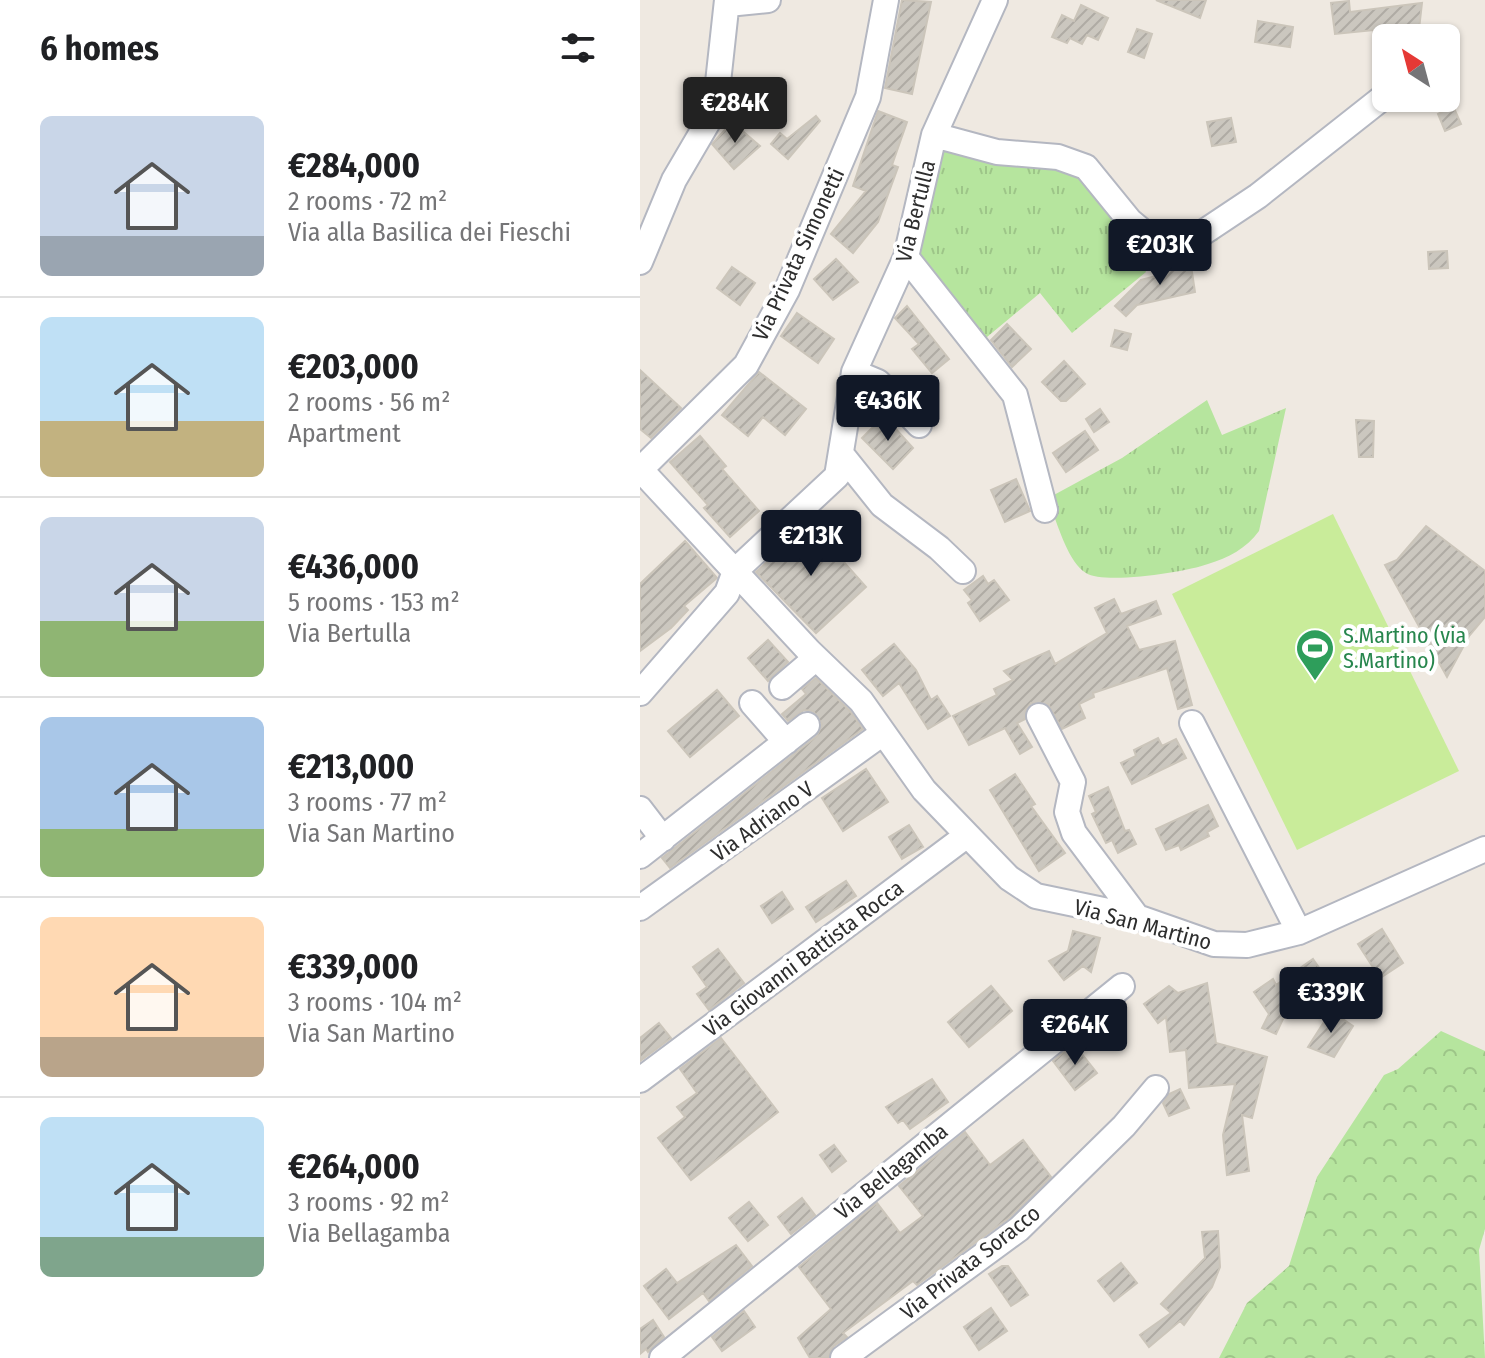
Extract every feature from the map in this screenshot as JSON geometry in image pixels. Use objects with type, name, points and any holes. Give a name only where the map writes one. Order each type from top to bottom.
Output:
[{"type":"street","points":[[640,262],[674,180],[715,110],[728,2],[768,0]]},
{"type":"street","name":"Via Privata Simonetti","points":[[640,469],[746,365],[787,290],[868,97],[886,0]]},
{"type":"street","name":"Via Bertulla","points":[[640,693],[727,593],[735,571],[829,487],[837,476],[854,372],[906,257],[934,135],[995,0]]},
{"type":"street","points":[[934,135],[997,152],[1058,157],[1086,167],[1130,221],[1159,245],[1180,248],[1258,196],[1372,106]]},
{"type":"street","points":[[906,257],[1015,395],[1045,510]]},
{"type":"street","points":[[854,372],[878,382],[919,425]]},
{"type":"street","points":[[842,455],[882,505],[939,548],[963,571]]},
{"type":"street","name":"Via San Martino","points":[[640,469],[816,658],[861,701],[924,790],[966,836],[1009,878],[1036,896],[1137,917],[1214,944],[1247,945],[1299,932],[1485,849]]},
{"type":"street","points":[[782,687],[816,658]]},
{"type":"street","points":[[752,703],[786,742]]},
{"type":"street","points":[[1039,716],[1073,782],[1067,812],[1074,833],[1137,917]]},
{"type":"street","points":[[1192,723],[1299,932]]},
{"type":"street","points":[[640,856],[807,725]]},
{"type":"street","name":"Via Adriano V","points":[[640,908],[883,733]]},
{"type":"street","points":[[640,809],[663,839]]},
{"type":"street","name":"Via Giovanni Battista Rocca","points":[[640,1080],[966,836]]},
{"type":"street","name":"Via Bellagamba","points":[[662,1358],[1122,986]]},
{"type":"street","name":"Via Privata Soracco","points":[[843,1358],[1019,1229],[1124,1126],[1156,1088]]},
{"type":"green space","points":[[944,148],[1069,165],[1147,240],[1215,232],[1218,240],[1164,263],[1153,251],[1141,259],[1146,272],[1072,333],[1040,293],[981,342],[919,253]]},
{"type":"green space","points":[[1207,400],[1222,435],[1286,408],[1259,531],[1236,552],[1197,567],[1127,578],[1086,573],[1073,560],[1064,541],[1049,503],[1052,496],[1122,458]]},
{"type":"green space","name":"S.Martino (via S.Martino)","points":[[1333,514],[1459,771],[1297,850],[1172,594]]},
{"type":"green space","points":[[1441,1031],[1485,1051],[1485,1229],[1479,1250],[1485,1358],[1219,1358],[1247,1303],[1289,1266],[1317,1177],[1384,1075],[1398,1069]]},
{"type":"building","points":[[902,0],[931,2],[912,94],[885,88]]},
{"type":"building","points":[[1156,0],[1206,0],[1200,18]]},
{"type":"building","points":[[1349,1],[1350,12],[1422,3],[1420,24],[1372,24],[1372,30],[1335,34],[1331,3]]},
{"type":"building","points":[[1081,5],[1108,18],[1098,40],[1087,35],[1082,44],[1070,38],[1067,43],[1052,37],[1062,15],[1074,21]]},
{"type":"building","points":[[1258,21],[1293,27],[1290,47],[1255,42]]},
{"type":"building","points":[[1137,29],[1152,34],[1144,58],[1128,52]]},
{"type":"building","points":[[878,111],[907,122],[892,165],[898,167],[878,222],[853,253],[831,234],[866,191],[853,186]]},
{"type":"building","points":[[1456,112],[1461,124],[1445,131],[1438,114]]},
{"type":"building","points":[[816,116],[820,121],[788,159],[771,144],[780,133],[787,139]]},
{"type":"building","points":[[1231,118],[1236,142],[1212,146],[1207,122]]},
{"type":"building","points":[[732,122],[760,146],[734,169],[712,144]]},
{"type":"building","points":[[1447,251],[1448,268],[1429,269],[1428,252]]},
{"type":"building","points":[[836,259],[858,282],[833,300],[814,279]]},
{"type":"building","points":[[1190,259],[1195,292],[1137,305],[1126,316],[1115,306],[1141,280],[1168,273],[1166,265]]},
{"type":"building","points":[[732,267],[755,283],[740,305],[717,288]]},
{"type":"building","points":[[907,306],[949,359],[932,373],[912,349],[919,344],[895,318]]},
{"type":"building","points":[[797,313],[834,339],[818,363],[781,336]]},
{"type":"building","points":[[1007,324],[1031,349],[1012,367],[991,340]]},
{"type":"building","points":[[1115,330],[1131,334],[1127,350],[1111,346]]},
{"type":"building","points":[[1064,361],[1085,384],[1066,401],[1061,401],[1042,382]]},
{"type":"building","points":[[640,370],[681,408],[651,438],[640,429]]},
{"type":"building","points":[[759,372],[806,409],[785,435],[763,417],[748,436],[722,415]]},
{"type":"building","points":[[1100,409],[1109,422],[1094,432],[1086,419]]},
{"type":"building","points":[[884,416],[913,448],[893,469],[862,438]]},
{"type":"building","points":[[1356,420],[1374,421],[1373,457],[1359,457]]},
{"type":"building","points":[[1085,431],[1098,450],[1066,472],[1053,453]]},
{"type":"building","points":[[700,436],[726,466],[722,469],[759,511],[730,537],[704,508],[708,505],[670,462]]},
{"type":"building","points":[[1016,479],[1030,511],[1005,522],[991,490]]},
{"type":"building","points":[[809,523],[866,587],[816,633],[756,572]]},
{"type":"building","points":[[1426,526],[1485,571],[1485,617],[1469,636],[1447,677],[1385,565],[1397,560]]},
{"type":"building","points":[[685,541],[717,578],[684,606],[688,610],[671,628],[640,651],[640,584]]},
{"type":"building","points":[[983,576],[988,584],[994,580],[1009,600],[980,621],[968,603],[972,600],[964,590]]},
{"type":"building","points":[[1114,599],[1121,614],[1156,601],[1161,614],[1127,626],[1139,650],[1175,641],[1192,705],[1178,709],[1167,668],[1093,693],[1094,697],[1079,704],[1085,718],[1062,729],[1048,704],[1031,703],[1026,709],[1025,719],[1017,723],[1032,747],[1020,754],[1005,728],[969,745],[953,716],[997,695],[994,689],[1013,680],[1004,671],[1049,651],[1055,664],[1107,633],[1095,608]]},
{"type":"building","points":[[768,640],[788,662],[768,681],[748,658]]},
{"type":"building","points":[[894,644],[916,670],[931,700],[937,696],[950,716],[928,729],[899,683],[883,696],[862,670]]},
{"type":"building","points":[[816,678],[850,711],[863,729],[670,868],[662,858],[817,736],[822,724],[813,711],[804,710],[788,721],[782,714],[806,694],[802,689]]},
{"type":"building","points":[[717,690],[739,716],[690,757],[668,731]]},
{"type":"building","points":[[1158,738],[1162,746],[1176,739],[1186,758],[1132,784],[1121,763],[1136,756],[1134,750]]},
{"type":"building","points":[[866,769],[888,802],[843,831],[822,798]]},
{"type":"building","points":[[1015,774],[1035,804],[1031,806],[1065,853],[1039,871],[990,790]]},
{"type":"building","points":[[1108,787],[1125,831],[1129,830],[1136,844],[1118,853],[1112,840],[1106,843],[1092,814],[1096,812],[1089,796]]},
{"type":"building","points":[[1208,805],[1218,826],[1207,832],[1209,836],[1181,850],[1179,845],[1166,850],[1156,829]]},
{"type":"building","points":[[909,825],[923,847],[902,859],[889,837]]},
{"type":"building","points":[[846,881],[856,896],[816,922],[806,907]]},
{"type":"building","points":[[782,892],[793,909],[772,923],[761,906]]},
{"type":"building","points":[[1382,929],[1403,963],[1380,978],[1358,944]]},
{"type":"building","points":[[1073,931],[1100,938],[1091,972],[1083,966],[1064,980],[1049,961],[1068,951]]},
{"type":"building","points":[[718,949],[744,983],[709,1010],[697,994],[707,987],[693,967]]},
{"type":"building","points":[[1313,959],[1327,979],[1290,1004],[1276,1034],[1262,1028],[1269,1014],[1254,992],[1273,979],[1276,985]]},
{"type":"building","points":[[1207,983],[1216,1043],[1267,1057],[1252,1118],[1242,1115],[1249,1171],[1227,1175],[1223,1135],[1235,1084],[1189,1088],[1186,1050],[1170,1052],[1166,1017],[1158,1023],[1144,1004],[1169,986],[1178,993]]},
{"type":"building","points":[[991,986],[1012,1011],[969,1047],[948,1022]]},
{"type":"building","points":[[1331,1011],[1353,1026],[1334,1057],[1308,1047]]},
{"type":"building","points":[[659,1023],[671,1038],[640,1061],[640,1038]]},
{"type":"building","points":[[721,1038],[778,1112],[691,1180],[658,1138],[685,1117],[677,1107],[697,1093],[680,1069]]},
{"type":"building","points":[[1074,1044],[1097,1073],[1075,1090],[1053,1061]]},
{"type":"building","points":[[932,1079],[948,1102],[910,1129],[903,1120],[898,1123],[886,1107]]},
{"type":"building","points":[[1180,1089],[1189,1108],[1169,1116],[1163,1103],[1169,1094]]},
{"type":"building","points":[[965,1132],[990,1165],[1023,1140],[1051,1177],[1009,1218],[917,1285],[913,1281],[843,1333],[847,1337],[834,1346],[828,1358],[810,1358],[798,1338],[831,1309],[799,1267],[877,1203],[900,1233],[923,1216],[899,1186]]},
{"type":"building","points":[[834,1145],[846,1161],[832,1172],[820,1155]]},
{"type":"building","points":[[802,1198],[815,1215],[791,1234],[778,1217]]},
{"type":"building","points":[[749,1202],[768,1225],[748,1241],[729,1218]]},
{"type":"building","points":[[1218,1231],[1220,1267],[1212,1287],[1184,1325],[1180,1321],[1149,1347],[1140,1335],[1171,1313],[1161,1304],[1205,1258],[1202,1232]]},
{"type":"building","points":[[736,1245],[752,1266],[709,1301],[703,1293],[669,1319],[644,1286],[666,1269],[677,1283]]},
{"type":"building","points":[[1121,1263],[1137,1283],[1114,1301],[1098,1281]]},
{"type":"building","points":[[1008,1266],[1028,1295],[1011,1306],[989,1274]]},
{"type":"building","points":[[991,1308],[1007,1331],[979,1350],[964,1327]]},
{"type":"building","points":[[744,1311],[755,1327],[722,1351],[712,1337]]},
{"type":"building","points":[[653,1320],[664,1337],[648,1352],[646,1349],[640,1354],[640,1329]]},
{"type":"place","name":"S.Martino (via S.Martino)","points":[[1315,682]]}]
